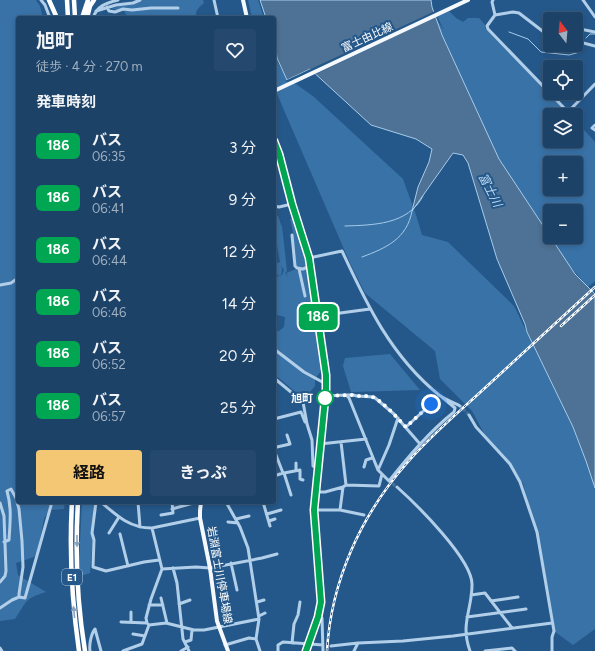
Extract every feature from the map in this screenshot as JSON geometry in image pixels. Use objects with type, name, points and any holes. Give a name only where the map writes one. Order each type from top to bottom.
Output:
[{"type":"highway","points":[[49,0],[56,16]]},
{"type":"highway","points":[[67,0],[68,16]]},
{"type":"highway","points":[[74,0],[76,16]]},
{"type":"highway","points":[[83,16],[88,0]]},
{"type":"highway","points":[[88,16],[90,6],[94,0]]},
{"type":"highway","name":"E1","points":[[72,504],[71,559],[73,604],[78,651]]},
{"type":"highway","name":"E1","points":[[78,504],[78,576],[84,651]]},
{"type":"main road","points":[[243,0],[247,16]]},
{"type":"main road","name":"富士由比線","points":[[276,90],[468,0]]},
{"type":"main road","points":[[276,146],[309,258],[323,351],[326,384],[314,510],[314,530],[321,595],[320,610],[306,651]]},
{"type":"main road","name":"岩淵富士川停車場線","points":[[201,504],[200,518],[210,568],[219,627],[228,651]]},
{"type":"street","points":[[41,0],[45,5],[49,16]]},
{"type":"street","points":[[94,16],[96,12],[106,4],[118,0]]},
{"type":"street","points":[[96,12],[107,7],[133,3],[140,0]]},
{"type":"street","points":[[214,0],[218,16]]},
{"type":"street","points":[[493,0],[492,2],[495,15]]},
{"type":"street","points":[[583,0],[595,17]]},
{"type":"street","points":[[107,7],[109,10],[115,12],[123,9],[178,8]]},
{"type":"street","points":[[543,32],[518,13],[513,12],[495,15],[489,23],[488,29],[568,112],[595,84]]},
{"type":"street","points":[[583,29],[595,31]]},
{"type":"street","points":[[583,43],[595,46]]},
{"type":"street","points":[[595,125],[592,128],[595,130]]},
{"type":"street","points":[[276,206],[292,204]]},
{"type":"street","points":[[292,235],[296,266],[299,269],[305,296]]},
{"type":"street","points":[[309,258],[342,251],[370,309],[382,330],[402,357],[423,380],[455,408],[454,412],[438,425],[420,444],[389,481],[378,470],[372,458],[352,402],[346,395]]},
{"type":"street","points":[[299,269],[310,266]]},
{"type":"street","points":[[0,285],[10,283],[16,279]]},
{"type":"street","points":[[318,316],[370,309]]},
{"type":"street","points":[[276,351],[304,372],[326,384]]},
{"type":"street","points":[[276,380],[302,400],[312,440],[312,466],[318,469]]},
{"type":"street","points":[[325,396],[353,395],[374,397],[398,418],[420,444]]},
{"type":"street","points":[[442,397],[460,406]]},
{"type":"street","points":[[406,427],[431,404]]},
{"type":"street","points":[[276,418],[301,412],[307,424]]},
{"type":"street","points":[[469,415],[476,427],[510,464],[520,482],[532,515],[537,532],[554,631],[552,637],[552,651]]},
{"type":"street","points":[[378,470],[389,446],[398,418]]},
{"type":"street","points":[[276,446],[290,444],[287,435]]},
{"type":"street","points":[[320,444],[366,439]]},
{"type":"street","points":[[340,510],[345,486],[341,442]]},
{"type":"street","points":[[276,455],[291,495]]},
{"type":"street","points":[[364,467],[366,460],[372,458]]},
{"type":"street","points":[[296,463],[296,470]]},
{"type":"street","points":[[276,475],[300,470],[300,479],[303,480]]},
{"type":"street","points":[[315,492],[325,492],[345,486],[379,486],[382,474]]},
{"type":"street","points":[[397,487],[442,532],[469,572],[472,579],[466,634],[470,651]]},
{"type":"street","points":[[4,542],[9,540],[11,504],[8,491],[11,489],[16,498]]},
{"type":"street","points":[[0,503],[4,516],[6,571],[5,576],[0,582]]},
{"type":"street","points":[[17,504],[22,541],[23,567],[19,597]]},
{"type":"street","points":[[0,608],[8,602],[19,597],[23,599],[26,596],[51,504]]},
{"type":"street","points":[[96,504],[92,533],[94,540],[93,566],[106,571],[159,560]]},
{"type":"street","points":[[103,504],[119,518],[140,527],[152,528],[200,518]]},
{"type":"street","points":[[138,504],[140,527]]},
{"type":"street","points":[[162,515],[173,514],[172,504]]},
{"type":"street","points":[[172,509],[190,504]]},
{"type":"street","points":[[227,504],[245,538],[251,560],[259,617],[256,639],[260,651]]},
{"type":"street","points":[[264,504],[270,526]]},
{"type":"street","points":[[267,514],[281,510]]},
{"type":"street","points":[[314,510],[340,510],[364,515]]},
{"type":"street","points":[[236,519],[249,516]]},
{"type":"street","points":[[109,533],[119,518]]},
{"type":"street","points":[[269,521],[275,519]]},
{"type":"street","points":[[228,522],[238,523]]},
{"type":"street","points":[[122,651],[142,644],[148,624],[146,618],[149,605],[162,569],[152,528]]},
{"type":"street","points":[[120,534],[128,566]]},
{"type":"street","points":[[162,569],[196,567],[210,568],[277,554]]},
{"type":"street","points":[[232,563],[237,590]]},
{"type":"street","points":[[173,568],[177,584],[183,639],[189,649],[180,651]]},
{"type":"street","points":[[471,595],[485,593],[512,628]]},
{"type":"street","points":[[491,601],[518,597]]},
{"type":"street","points":[[161,598],[167,623]]},
{"type":"street","points":[[179,604],[190,600]]},
{"type":"street","points":[[257,602],[264,600]]},
{"type":"street","points":[[292,643],[294,624],[298,615],[300,602]]},
{"type":"street","points":[[149,605],[163,605]]},
{"type":"street","points":[[467,617],[526,609]]},
{"type":"street","points":[[131,612],[131,622]]},
{"type":"street","points":[[121,622],[148,624],[167,623],[192,630],[204,630],[259,617],[265,613]]},
{"type":"street","points":[[318,617],[322,618],[324,651]]},
{"type":"street","points":[[331,646],[403,641],[552,623]]},
{"type":"street","points":[[90,651],[93,632],[95,629],[100,651]]},
{"type":"street","points":[[185,642],[191,640],[192,630]]},
{"type":"street","points":[[133,634],[145,636]]},
{"type":"street","points":[[225,645],[249,638],[256,639]]},
{"type":"street","points":[[278,651],[278,645],[283,642],[324,645]]},
{"type":"street","points":[[354,651],[358,643]]},
{"type":"street","points":[[485,651],[512,648],[515,651]]},
{"type":"shaded area","points":[[0,0],[36,0],[40,6],[42,16],[16,16],[16,504],[65,504],[64,509],[49,510],[44,519],[38,551],[34,557],[16,563],[18,575],[46,592],[27,601],[15,619],[0,621]]},
{"type":"shaded area","points":[[142,0],[203,0],[204,3],[197,10],[196,16],[127,16],[124,11],[111,9]]},
{"type":"shaded area","points":[[248,0],[258,0],[263,16],[252,16]]},
{"type":"shaded area","points":[[449,11],[463,22],[468,18],[479,18],[485,25],[485,28],[543,87],[543,100],[556,100],[564,108],[543,108],[543,148],[583,148],[583,129],[595,142],[595,281],[588,287],[551,244],[583,244],[583,204],[543,204],[543,231],[517,190],[459,88],[436,19],[444,30],[437,16]]},
{"type":"shaded area","points":[[276,58],[287,80],[296,84],[314,97],[403,179],[422,235],[448,242],[514,306],[573,427],[595,484],[595,629],[573,645],[554,631],[542,558],[523,483],[487,439],[472,411],[440,379],[435,351],[365,293],[350,263],[276,92]]},
{"type":"shaded area","points":[[276,216],[278,216],[282,227],[287,271],[285,273],[288,277],[286,273],[296,269],[299,273],[300,271],[296,266],[293,232],[290,219],[295,217],[308,266],[302,267],[303,270],[307,269],[318,329],[323,368],[315,379],[315,386],[304,399],[276,376],[276,331],[279,331],[284,327],[285,317],[277,315],[276,311],[276,277],[282,275],[284,270],[281,265],[281,275],[278,276],[276,263],[280,262],[277,245]]},
{"type":"shaded area","points":[[390,354],[420,390],[351,392],[343,366],[345,358]]},
{"type":"shaded area","points":[[82,504],[96,504],[90,573],[84,575],[80,574],[79,562]]},
{"type":"water","name":"富士川","points":[[260,0],[431,0],[442,35],[499,159],[543,226],[543,244],[555,244],[575,274],[595,294],[595,488],[573,427],[527,332],[497,259],[468,163],[463,155],[453,153],[412,211],[418,187],[429,162],[432,149],[416,139],[371,125],[310,69],[287,80],[277,58],[276,16],[265,16]]},
{"type":"pier","points":[[435,11],[437,16],[314,75],[309,71],[288,82],[285,81]]},
{"type":"waterway","points":[[509,32],[528,39],[541,52],[569,55],[580,52]]},
{"type":"waterway","points":[[586,38],[590,34],[595,34]]},
{"type":"waterway","points":[[345,226],[389,222],[408,213],[416,206],[423,196]]},
{"type":"waterway","points":[[362,257],[379,250],[394,241],[405,229],[412,211]]},
{"type":"tunnel","points":[[460,406],[469,415]]},
{"type":"tunnel","points":[[389,481],[397,487]]},
{"type":"railway","points":[[327,651],[335,599],[351,550],[376,504],[391,483],[407,463],[435,433],[595,287]]},
{"type":"railway","points":[[561,326],[595,295]]},
{"type":"bus line","name":"186","points":[[276,146],[309,258],[326,375],[326,389],[314,510],[314,530],[321,602],[318,617],[306,651]]},
{"type":"place","name":"旭町","points":[[325,398]]},
{"type":"route","points":[[325,398],[325,396],[346,395],[374,397],[389,409],[406,427],[431,404]]}]
